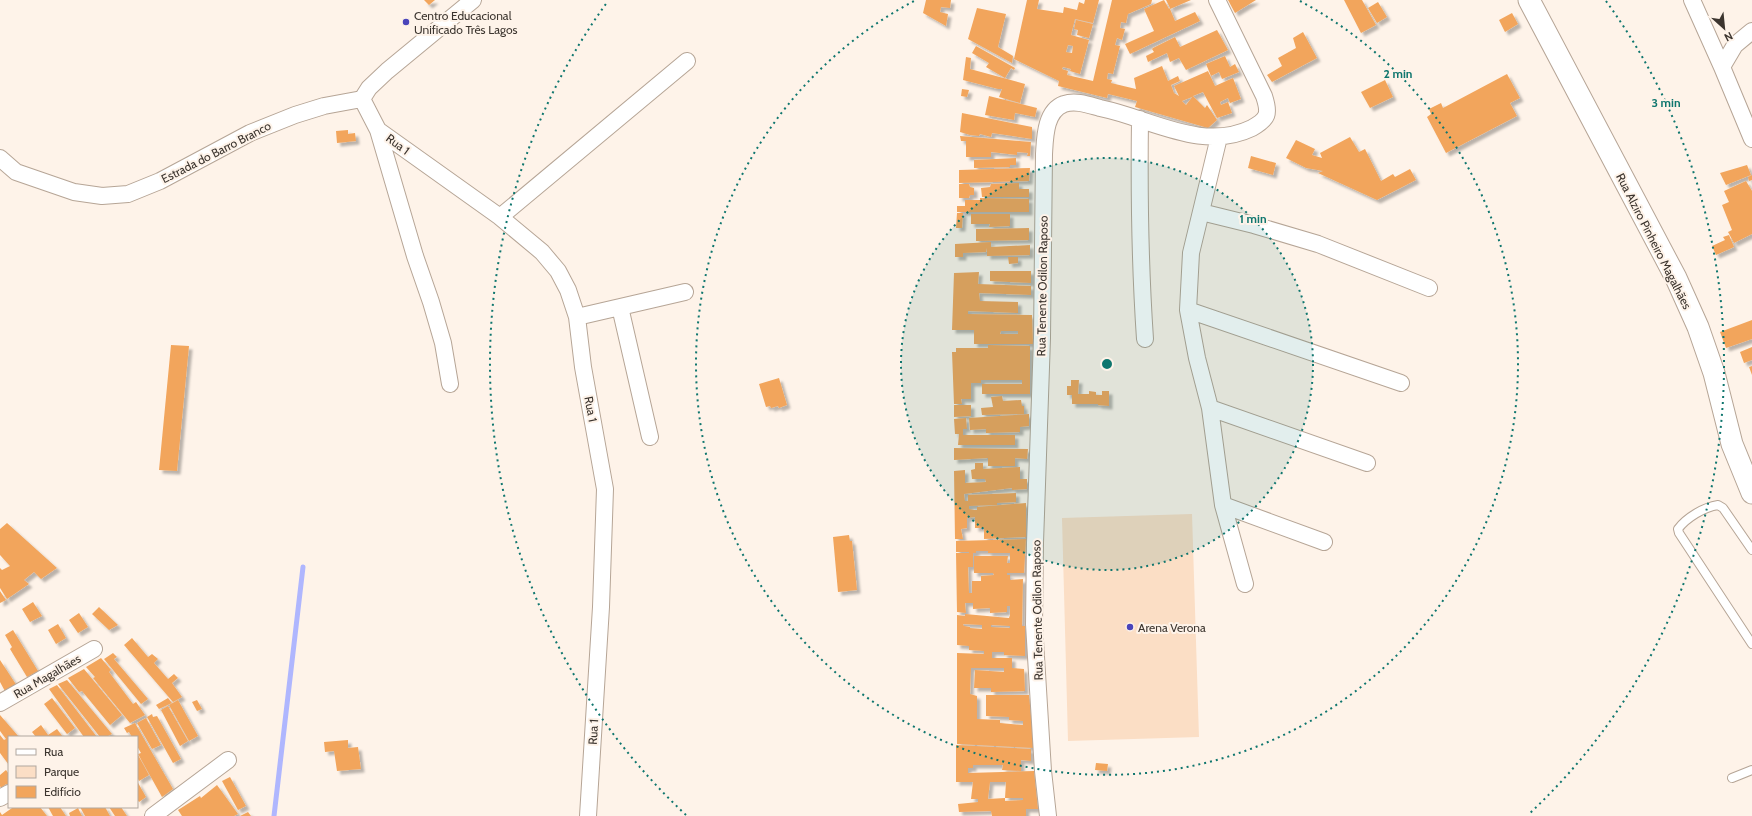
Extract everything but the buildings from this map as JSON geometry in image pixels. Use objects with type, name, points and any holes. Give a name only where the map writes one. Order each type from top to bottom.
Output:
[{"type":"street","points":[[362,99],[369,88],[387,71],[473,0]]},
{"type":"street","name":"Rua Tenente Odilon Raposo","points":[[1048,816],[1036,664],[1034,588],[1042,338],[1044,154],[1046,130],[1053,112],[1065,104],[1073,102],[1088,104],[1140,119],[1178,133],[1219,137],[1234,135],[1248,130],[1260,123],[1266,118],[1268,113],[1264,96],[1217,0]]},
{"type":"street","name":"Rua Alziro Pinheiro Magalhães","points":[[1529,0],[1676,278],[1698,327],[1714,373],[1732,444],[1752,493]]},
{"type":"street","points":[[1692,0],[1752,139]]},
{"type":"street","points":[[1722,67],[1735,45],[1752,31]]},
{"type":"street","points":[[500,217],[687,61]]},
{"type":"street","name":"Rua 1","points":[[362,99],[378,130],[500,217],[542,252],[558,271],[568,290],[577,317],[583,367],[604,489],[601,600],[588,816]]},
{"type":"street","name":"Estrada do Barro Branco","points":[[0,158],[16,172],[74,192],[102,196],[128,194],[160,181],[250,133],[287,118],[324,106],[362,99]]},
{"type":"street","points":[[1140,119],[1140,243],[1145,339]]},
{"type":"street","points":[[378,130],[415,256],[443,343],[450,384]]},
{"type":"street","points":[[1219,137],[1191,253],[1188,310],[1197,358],[1210,408],[1223,505],[1245,584]]},
{"type":"street","points":[[1200,212],[1254,225],[1318,244],[1429,288]]},
{"type":"street","points":[[577,317],[685,292]]},
{"type":"street","points":[[620,306],[650,437]]},
{"type":"street","points":[[1188,310],[1401,383]]},
{"type":"street","points":[[1210,408],[1367,463]]},
{"type":"street","points":[[1223,505],[1324,542]]},
{"type":"street","name":"Rua Magalhães","points":[[0,703],[94,649]]},
{"type":"street","points":[[153,816],[228,760]]},
{"type":"lane","points":[[1752,550],[1723,508],[1718,505],[1711,506],[1683,522],[1678,529],[1679,533],[1752,644]]},
{"type":"lane","points":[[1732,778],[1752,770]]},
{"type":"green space","name":"Arena Verona","points":[[1192,514],[1199,737],[1068,741],[1062,518]]},
{"type":"waterway","points":[[274,816],[303,567]]},
{"type":"place","name":"Centro Educacional Unificado Três Lagos","points":[[406,22]]},
{"type":"place","name":"Arena Verona","points":[[1130,627]]}]
